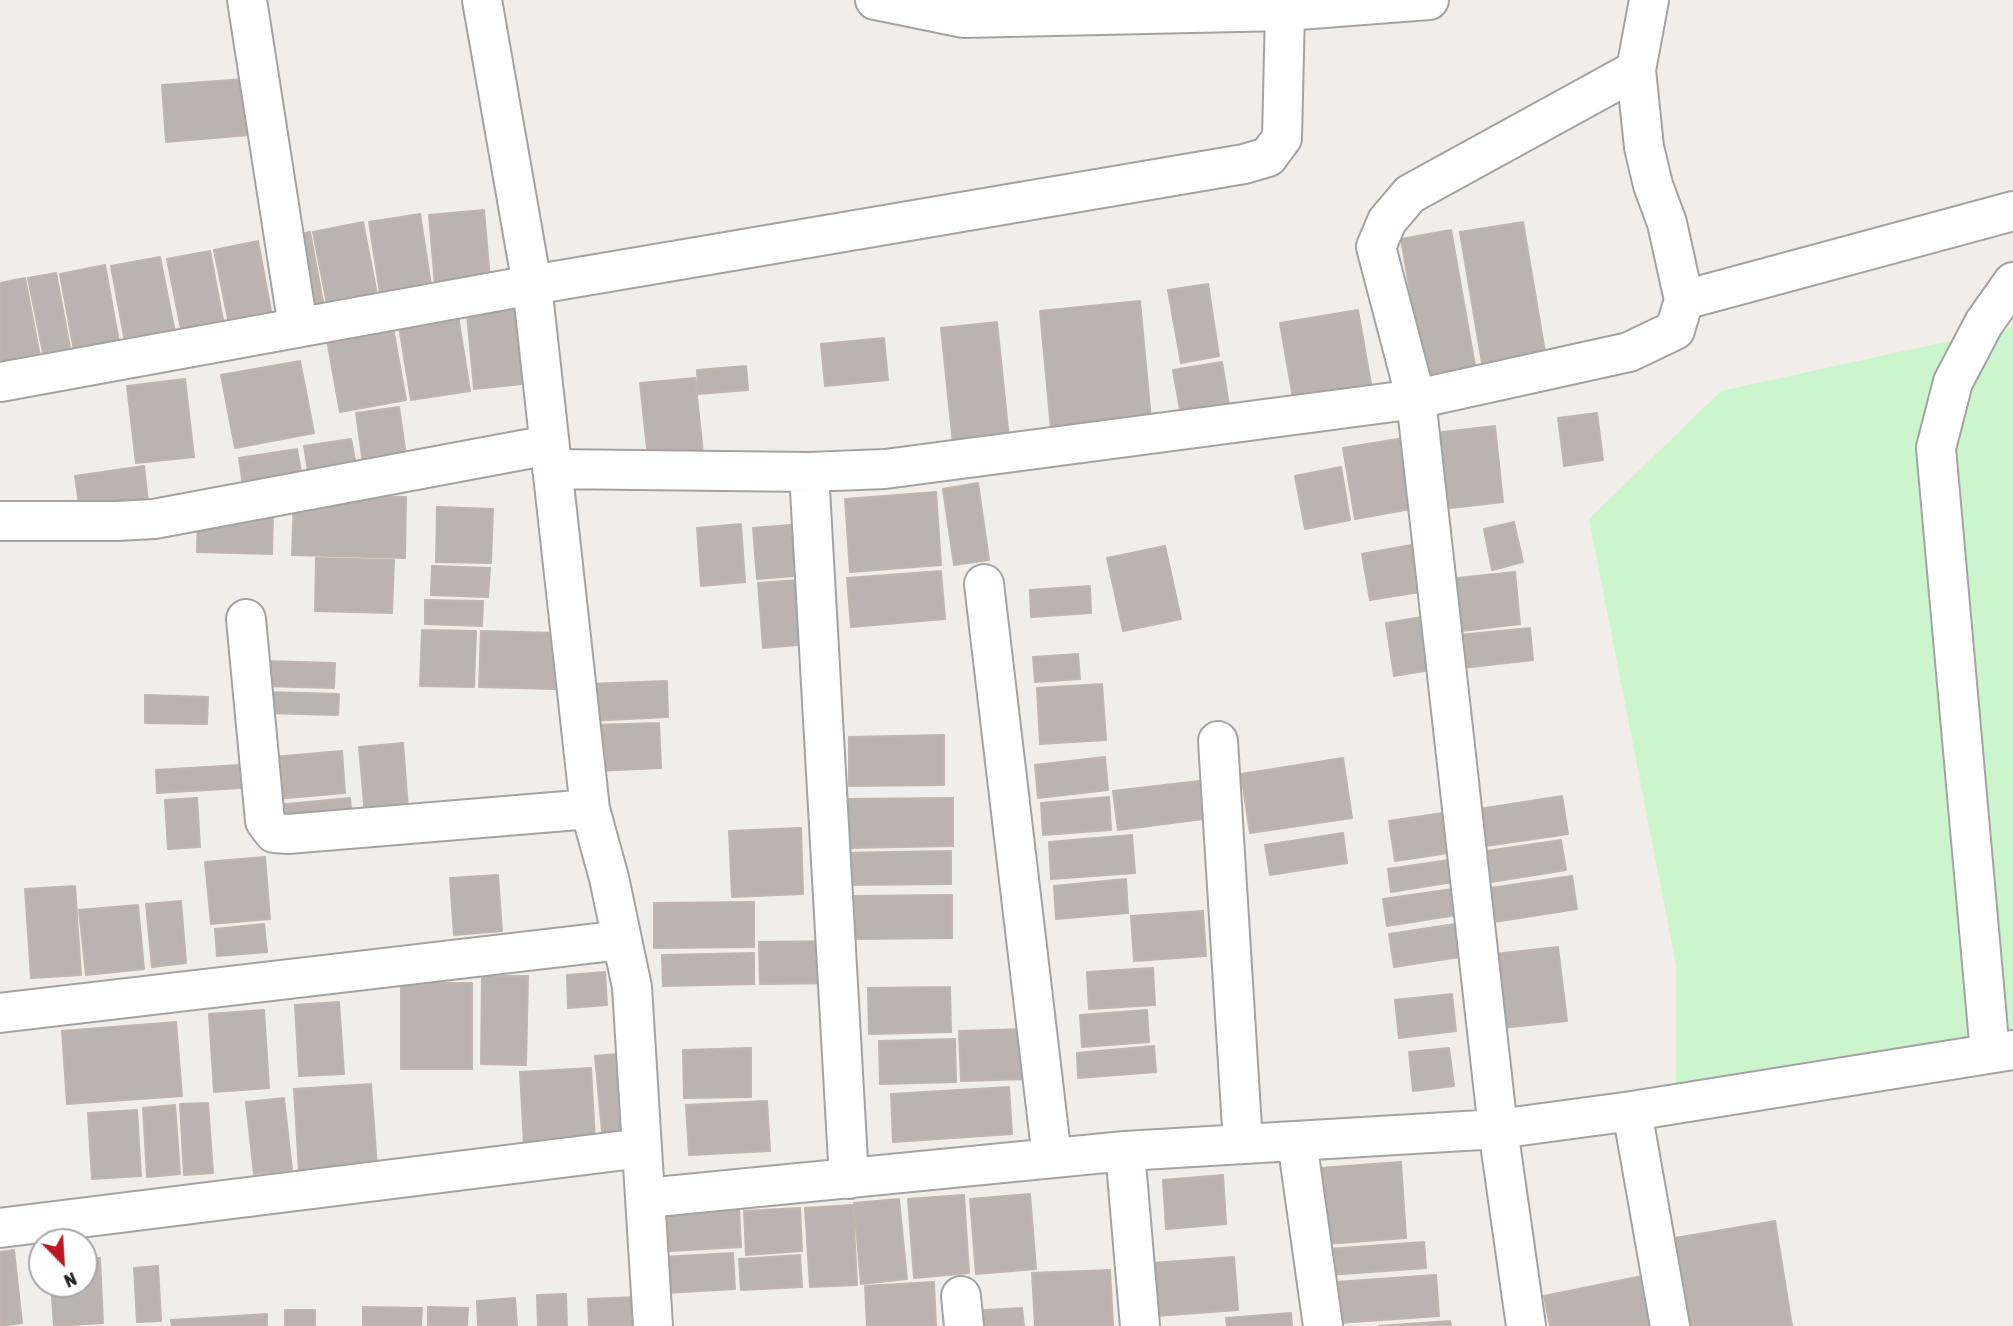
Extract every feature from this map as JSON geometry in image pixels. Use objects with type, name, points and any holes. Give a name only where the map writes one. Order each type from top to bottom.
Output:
[{"type":"street","points":[[247,0],[298,327]]},
{"type":"street","points":[[482,0],[532,285],[590,809],[609,878],[632,988],[653,1326]]},
{"type":"street","points":[[875,0],[963,18],[1429,0]]},
{"type":"street","points":[[0,520],[155,519],[551,457],[809,472],[884,469],[1416,399],[1629,352],[1675,330],[1684,300],[1667,223],[1653,185],[1644,147],[1636,70],[1649,0]]},
{"type":"street","points":[[0,382],[532,285],[1230,167],[1268,157],[1282,138],[1307,6]]},
{"type":"street","points":[[1526,1326],[1498,1129],[1416,399],[1376,247],[1387,220],[1409,194],[1636,70]]},
{"type":"street","points":[[1684,300],[2013,211]]},
{"type":"street","points":[[646,1198],[1125,1151],[1498,1129],[1632,1111],[2001,1052],[1936,448],[1953,382],[1984,323],[2013,282]]},
{"type":"street","points":[[809,472],[849,1179]]},
{"type":"street","points":[[984,584],[1052,1158]]},
{"type":"street","points":[[246,619],[265,821],[274,833],[590,809]]},
{"type":"street","points":[[1218,741],[1243,1144]]},
{"type":"street","points":[[0,1013],[622,940]]},
{"type":"street","points":[[1632,1111],[1670,1326]]},
{"type":"street","points":[[1297,1141],[1323,1326]]},
{"type":"street","points":[[0,1228],[642,1148]]},
{"type":"street","points":[[1125,1151],[1140,1326]]},
{"type":"green space","points":[[2013,327],[2013,1040],[1676,1102],[1676,965],[1589,519],[1721,391]]},
{"type":"building","points":[[245,79],[249,135],[166,142],[162,85]]},
{"type":"building","points":[[484,210],[490,279],[435,285],[429,215]]},
{"type":"building","points":[[420,214],[431,285],[380,293],[369,222]]},
{"type":"building","points":[[363,222],[377,294],[327,304],[313,232]]},
{"type":"building","points":[[1523,222],[1547,364],[1484,375],[1460,232]]},
{"type":"building","points":[[1451,230],[1477,377],[1426,386],[1401,239]]},
{"type":"building","points":[[310,232],[323,302],[290,308],[278,239]]},
{"type":"building","points":[[258,241],[271,311],[228,319],[214,250]]},
{"type":"building","points":[[210,251],[223,320],[181,329],[167,259]]},
{"type":"building","points":[[160,257],[175,333],[125,342],[111,266]]},
{"type":"building","points":[[105,265],[119,342],[74,351],[60,274]]},
{"type":"building","points":[[56,273],[71,353],[44,358],[28,278]]},
{"type":"building","points":[[25,278],[40,356],[0,363],[0,283]]},
{"type":"building","points":[[1208,284],[1219,356],[1181,363],[1168,290]]},
{"type":"building","points":[[1140,301],[1152,430],[1052,440],[1040,311]]},
{"type":"building","points":[[525,308],[532,383],[474,389],[467,314]]},
{"type":"building","points":[[1358,310],[1372,390],[1294,404],[1280,323]]},
{"type":"building","points":[[458,316],[470,391],[411,400],[399,326]]},
{"type":"building","points":[[997,322],[1009,438],[953,444],[941,328]]},
{"type":"building","points":[[393,328],[406,400],[340,412],[327,340]]},
{"type":"building","points":[[884,338],[888,380],[825,386],[821,344]]},
{"type":"building","points":[[300,361],[314,433],[235,448],[221,375]]},
{"type":"building","points":[[1222,362],[1230,412],[1182,421],[1173,370]]},
{"type":"building","points":[[746,366],[748,390],[698,394],[697,370]]},
{"type":"building","points":[[695,378],[704,462],[649,468],[640,383]]},
{"type":"building","points":[[185,379],[194,457],[136,463],[127,386]]},
{"type":"building","points":[[399,407],[407,463],[364,470],[356,413]]},
{"type":"building","points":[[1597,413],[1603,460],[1564,466],[1558,418]]},
{"type":"building","points":[[1495,426],[1503,502],[1442,509],[1434,433]]},
{"type":"building","points":[[1410,437],[1422,507],[1355,519],[1343,448]]},
{"type":"building","points":[[351,439],[357,470],[309,477],[304,446]]},
{"type":"building","points":[[297,449],[302,478],[243,486],[239,458]]},
{"type":"building","points":[[144,466],[148,502],[80,511],[75,476]]},
{"type":"building","points":[[1341,467],[1350,520],[1305,529],[1295,476]]},
{"type":"building","points":[[978,483],[989,560],[954,565],[943,489]]},
{"type":"building","points":[[936,492],[941,565],[850,572],[845,499]]},
{"type":"building","points":[[294,494],[406,497],[405,558],[292,555]]},
{"type":"building","points":[[437,507],[493,509],[491,563],[436,562]]},
{"type":"building","points":[[198,511],[273,513],[272,554],[197,552]]},
{"type":"building","points":[[1514,522],[1523,562],[1492,570],[1484,529]]},
{"type":"building","points":[[741,524],[745,582],[701,586],[697,528]]},
{"type":"building","points":[[803,524],[806,575],[757,579],[753,528]]},
{"type":"building","points":[[1417,544],[1426,591],[1370,600],[1362,554]]},
{"type":"building","points":[[1165,546],[1181,619],[1123,631],[1107,558]]},
{"type":"building","points":[[316,558],[394,560],[392,613],[315,611]]},
{"type":"building","points":[[432,566],[490,568],[488,597],[431,595]]},
{"type":"building","points":[[941,571],[945,619],[851,627],[847,578]]},
{"type":"building","points":[[1515,572],[1520,624],[1462,631],[1457,578]]},
{"type":"building","points":[[815,579],[820,643],[763,648],[758,583]]},
{"type":"building","points":[[1090,586],[1091,613],[1031,617],[1030,590]]},
{"type":"building","points":[[425,600],[483,601],[482,626],[425,624]]},
{"type":"building","points":[[1428,616],[1437,669],[1394,676],[1386,623]]},
{"type":"building","points":[[1530,628],[1533,660],[1462,668],[1459,635]]},
{"type":"building","points":[[422,630],[476,631],[474,687],[420,686]]},
{"type":"building","points":[[481,631],[556,633],[555,689],[479,687]]},
{"type":"building","points":[[1078,654],[1080,679],[1035,682],[1033,657]]},
{"type":"building","points":[[263,661],[335,663],[334,688],[262,686]]},
{"type":"building","points":[[667,681],[668,717],[589,721],[588,684]]},
{"type":"building","points":[[1102,684],[1106,740],[1040,744],[1037,688]]},
{"type":"building","points":[[265,692],[339,694],[338,715],[264,713]]},
{"type":"building","points":[[145,695],[208,697],[207,724],[145,723]]},
{"type":"building","points":[[659,723],[661,768],[595,771],[593,725]]},
{"type":"building","points":[[944,735],[944,785],[849,786],[849,737]]},
{"type":"building","points":[[403,743],[409,822],[366,826],[359,747]]},
{"type":"building","points":[[342,751],[345,793],[264,800],[261,758]]},
{"type":"building","points":[[1105,757],[1108,790],[1038,798],[1035,765]]},
{"type":"building","points":[[1343,758],[1352,818],[1250,833],[1241,774]]},
{"type":"building","points":[[240,765],[241,788],[157,793],[156,770]]},
{"type":"building","points":[[1199,781],[1203,819],[1118,830],[1113,791]]},
{"type":"building","points":[[1562,796],[1568,834],[1479,847],[1473,810]]},
{"type":"building","points":[[1109,797],[1111,830],[1043,835],[1041,803]]},
{"type":"building","points":[[197,798],[200,847],[168,849],[165,800]]},
{"type":"building","points":[[350,798],[353,829],[268,837],[266,806]]},
{"type":"building","points":[[953,798],[953,846],[846,848],[845,799]]},
{"type":"building","points":[[1456,811],[1462,851],[1395,861],[1389,821]]},
{"type":"building","points":[[801,828],[803,894],[732,897],[729,831]]},
{"type":"building","points":[[1343,833],[1347,863],[1270,875],[1265,845]]},
{"type":"building","points":[[1132,835],[1135,873],[1051,879],[1049,842]]},
{"type":"building","points":[[1561,840],[1566,870],[1485,883],[1480,852]]},
{"type":"building","points":[[951,851],[951,884],[842,885],[842,853]]},
{"type":"building","points":[[265,857],[270,919],[211,924],[205,862]]},
{"type":"building","points":[[1456,859],[1459,881],[1391,892],[1388,869]]},
{"type":"building","points":[[498,875],[502,931],[454,935],[450,878]]},
{"type":"building","points":[[1572,876],[1577,909],[1494,922],[1490,888]]},
{"type":"building","points":[[1126,879],[1128,913],[1056,919],[1054,886]]},
{"type":"building","points":[[75,886],[81,975],[31,978],[25,889]]},
{"type":"building","points":[[1459,888],[1463,914],[1387,926],[1383,899]]},
{"type":"building","points":[[952,895],[952,938],[852,939],[851,896]]},
{"type":"building","points":[[181,901],[186,963],[152,967],[146,904]]},
{"type":"building","points":[[754,902],[754,947],[654,948],[654,903]]},
{"type":"building","points":[[138,905],[144,969],[86,975],[79,910]]},
{"type":"building","points":[[1203,911],[1206,956],[1134,961],[1131,916]]},
{"type":"building","points":[[1468,922],[1473,955],[1394,967],[1389,934]]},
{"type":"building","points":[[264,924],[267,952],[217,956],[215,929]]},
{"type":"building","points":[[844,941],[845,983],[760,984],[759,942]]},
{"type":"building","points":[[1558,947],[1567,1021],[1502,1028],[1494,954]]},
{"type":"building","points":[[754,953],[754,984],[663,986],[662,955]]},
{"type":"building","points":[[1153,968],[1155,1005],[1089,1009],[1087,972]]},
{"type":"building","points":[[605,972],[607,1005],[568,1008],[567,975]]},
{"type":"building","points":[[482,976],[528,976],[526,1065],[481,1064]]},
{"type":"building","points":[[401,983],[472,983],[472,1069],[401,1069]]},
{"type":"building","points":[[950,987],[951,1032],[869,1034],[868,988]]},
{"type":"building","points":[[1452,994],[1456,1031],[1399,1038],[1395,1000]]},
{"type":"building","points":[[339,1002],[344,1074],[299,1076],[295,1005]]},
{"type":"building","points":[[264,1010],[269,1088],[214,1092],[209,1014]]},
{"type":"building","points":[[1147,1010],[1149,1042],[1082,1047],[1080,1015]]},
{"type":"building","points":[[176,1022],[182,1096],[67,1104],[62,1031]]},
{"type":"building","points":[[1028,1029],[1030,1079],[961,1081],[959,1031]]},
{"type":"building","points":[[955,1039],[956,1082],[880,1084],[879,1041]]},
{"type":"building","points":[[1154,1046],[1156,1072],[1078,1078],[1077,1053]]},
{"type":"building","points":[[751,1048],[751,1097],[684,1098],[683,1050]]},
{"type":"building","points":[[1449,1048],[1454,1086],[1413,1091],[1409,1052]]},
{"type":"building","points":[[617,1054],[624,1141],[603,1143],[595,1056]]},
{"type":"building","points":[[591,1068],[595,1140],[524,1145],[520,1072]]},
{"type":"building","points":[[371,1084],[377,1167],[299,1172],[294,1089]]},
{"type":"building","points":[[1009,1087],[1012,1134],[893,1142],[891,1094]]},
{"type":"building","points":[[284,1098],[292,1170],[254,1174],[246,1102]]},
{"type":"building","points":[[767,1101],[770,1151],[689,1155],[686,1105]]},
{"type":"building","points":[[208,1103],[213,1173],[184,1175],[180,1104]]},
{"type":"building","points":[[175,1105],[180,1174],[147,1177],[143,1108]]},
{"type":"building","points":[[137,1110],[141,1176],[92,1179],[88,1113]]},
{"type":"building","points":[[1401,1162],[1406,1238],[1312,1245],[1306,1169]]},
{"type":"building","points":[[1223,1175],[1226,1224],[1166,1229],[1163,1180]]},
{"type":"building","points":[[1030,1194],[1036,1269],[976,1274],[970,1199]]},
{"type":"building","points":[[964,1195],[969,1273],[914,1278],[908,1199]]},
{"type":"building","points":[[899,1199],[907,1279],[861,1284],[854,1203]]},
{"type":"building","points":[[853,1205],[857,1285],[810,1287],[805,1208]]},
{"type":"building","points":[[739,1207],[741,1247],[669,1251],[667,1211]]},
{"type":"building","points":[[800,1208],[802,1251],[746,1255],[744,1211]]},
{"type":"building","points":[[1775,1221],[1792,1326],[1690,1326],[1675,1238]]},
{"type":"building","points":[[1424,1242],[1426,1268],[1329,1275],[1328,1249]]},
{"type":"building","points":[[14,1250],[22,1323],[0,1326],[0,1252]]},
{"type":"building","points":[[733,1253],[735,1289],[665,1293],[663,1257]]},
{"type":"building","points":[[800,1255],[802,1287],[741,1290],[739,1259]]},
{"type":"building","points":[[1234,1257],[1238,1310],[1143,1317],[1139,1264]]},
{"type":"building","points":[[98,1258],[103,1323],[54,1326],[52,1298],[98,1298]]},
{"type":"building","points":[[158,1266],[161,1321],[137,1322],[134,1268]]},
{"type":"building","points":[[1110,1270],[1113,1326],[1035,1326],[1032,1273]]},
{"type":"building","points":[[1436,1275],[1439,1316],[1338,1323],[1335,1282]]},
{"type":"building","points":[[1642,1276],[1652,1326],[1550,1326],[1544,1296]]},
{"type":"building","points":[[934,1282],[936,1326],[867,1326],[865,1286]]},
{"type":"building","points":[[566,1294],[567,1326],[538,1326],[537,1295]]},
{"type":"building","points":[[637,1297],[638,1326],[589,1326],[588,1299]]},
{"type":"building","points":[[515,1298],[517,1326],[478,1326],[477,1301]]},
{"type":"building","points":[[363,1307],[422,1308],[421,1326],[363,1326]]},
{"type":"building","points":[[428,1307],[468,1308],[467,1326],[428,1326]]},
{"type":"building","points":[[1022,1308],[1024,1326],[967,1326],[966,1311]]},
{"type":"building","points":[[285,1310],[315,1310],[315,1326],[285,1326]]},
{"type":"building","points":[[1291,1313],[1292,1326],[1227,1326],[1226,1318]]},
{"type":"building","points":[[267,1314],[267,1326],[172,1326],[171,1320]]},
{"type":"building","points":[[1450,1321],[1451,1326],[1379,1326]]}]
